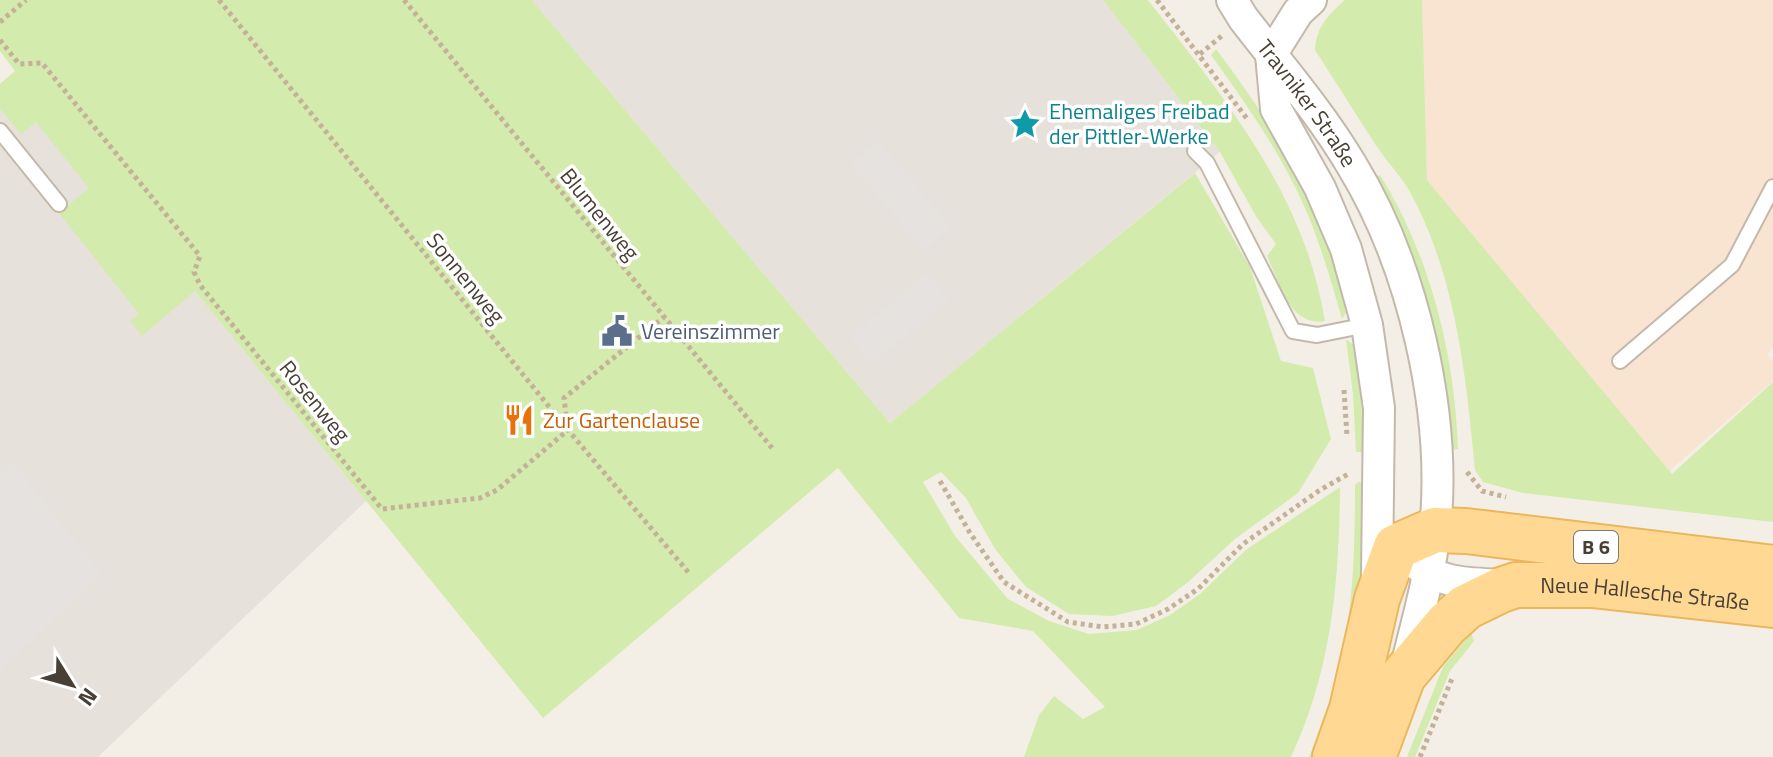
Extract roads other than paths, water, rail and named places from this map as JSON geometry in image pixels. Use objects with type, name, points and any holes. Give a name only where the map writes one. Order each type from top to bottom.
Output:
[{"type":"main road","name":"Neue Hallesche Straße","points":[[1409,540],[1466,531],[1773,568]]},
{"type":"main road","points":[[1335,757],[1352,709],[1377,599],[1409,540]]},
{"type":"main road","name":"Neue Hallesche Straße","points":[[1516,585],[1592,585],[1773,605]]},
{"type":"main road","name":"B 6","points":[[1403,676],[1447,624],[1466,607],[1516,585]]},
{"type":"main road","name":"Travniker Straße","points":[[1373,757],[1403,676]]},
{"type":"street","points":[[1232,0],[1271,55],[1298,12],[1311,0]]},
{"type":"street","name":"Travniker Straße","points":[[1271,55],[1276,109],[1325,200],[1346,249],[1367,325],[1379,408],[1409,540],[1403,676]]},
{"type":"street","name":"Travniker Straße","points":[[1271,55],[1330,130],[1353,167],[1381,223],[1414,316],[1432,404],[1437,473],[1409,540]]},
{"type":"street","points":[[1409,540],[1464,583],[1516,585]]},
{"type":"lane","points":[[0,131],[59,204]]},
{"type":"lane","points":[[1195,151],[1207,163],[1293,331],[1317,335],[1367,325]]},
{"type":"lane","points":[[1620,361],[1732,265],[1773,187]]},
{"type":"place","name":"Ehemaliges Freibad der Pittler-Werke","points":[[1025,124]]},
{"type":"place","name":"Vereinszimmer","points":[[617,331]]},
{"type":"place","name":"Zur Gartenclause","points":[[519,420]]}]
